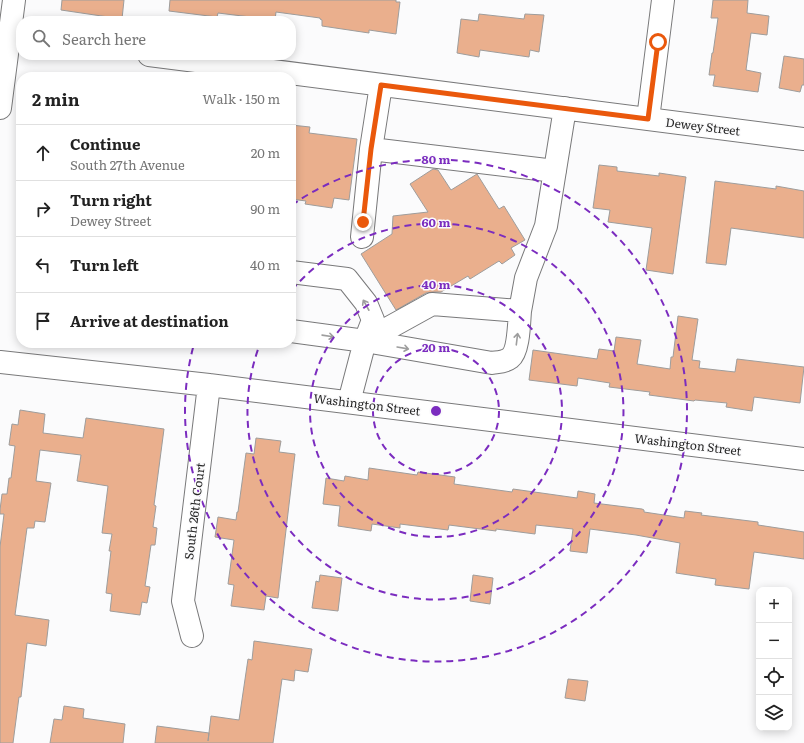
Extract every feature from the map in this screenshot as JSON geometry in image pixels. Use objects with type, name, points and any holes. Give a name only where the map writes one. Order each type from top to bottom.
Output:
[{"type":"street","points":[[0,108],[14,0]]},
{"type":"street","points":[[648,119],[663,0]]},
{"type":"street","name":"Dewey Street","points":[[188,60],[280,72]]},
{"type":"street","name":"Dewey Street","points":[[296,74],[804,139]]},
{"type":"street","points":[[362,237],[371,149],[381,85]]},
{"type":"street","points":[[296,332],[365,341],[492,363],[504,361],[511,357],[516,348],[520,311],[526,278],[546,226],[565,108]]},
{"type":"street","points":[[371,149],[555,171]]},
{"type":"street","points":[[296,273],[347,279],[366,303],[373,320],[365,341],[349,402]]},
{"type":"street","points":[[365,341],[432,304],[520,311]]},
{"type":"street","name":"Washington Street","points":[[0,362],[209,385],[804,459]]},
{"type":"street","name":"South 26th Court","points":[[192,636],[183,601],[209,385]]},
{"type":"building","points":[[62,0],[124,0],[122,16],[102,16],[61,10]]},
{"type":"building","points":[[170,0],[396,0],[396,2],[400,2],[396,34],[369,30],[369,33],[322,26],[322,20],[320,18],[276,12],[276,16],[242,16],[218,13],[217,16],[209,16],[169,11]]},
{"type":"building","points":[[713,0],[748,0],[747,13],[769,16],[767,35],[751,33],[746,70],[761,73],[758,92],[713,86],[715,75],[709,75],[718,18],[711,18]]},
{"type":"building","points":[[479,14],[524,19],[525,14],[544,15],[539,52],[530,50],[529,57],[480,50],[479,57],[457,53],[461,19],[478,21]]},
{"type":"building","points":[[784,56],[804,59],[804,85],[802,85],[800,92],[779,88]]},
{"type":"building","points":[[296,126],[310,127],[309,133],[357,139],[349,200],[334,198],[332,208],[305,204],[306,201],[296,200]]},
{"type":"building","points":[[599,165],[617,167],[617,171],[659,176],[659,173],[686,177],[673,274],[646,270],[652,228],[608,222],[610,210],[593,208]]},
{"type":"building","points":[[433,169],[438,170],[451,190],[477,174],[499,209],[504,206],[525,240],[511,248],[515,255],[502,264],[499,261],[470,279],[468,276],[441,292],[426,293],[396,310],[361,254],[392,234],[393,216],[428,212],[410,184]]},
{"type":"building","points":[[715,181],[776,189],[776,186],[804,191],[804,238],[731,228],[726,265],[706,263]]},
{"type":"building","points":[[678,316],[698,319],[692,360],[700,361],[699,368],[735,372],[737,359],[804,367],[800,403],[754,397],[752,411],[726,407],[727,403],[694,401],[649,395],[650,392],[609,387],[610,383],[578,378],[577,386],[529,380],[533,350],[597,359],[599,349],[614,351],[616,337],[641,340],[637,364],[670,369]]},
{"type":"building","points":[[20,410],[45,414],[43,433],[83,438],[86,418],[164,429],[154,505],[156,506],[153,527],[157,528],[155,545],[151,545],[145,586],[150,587],[147,603],[142,602],[140,615],[110,611],[112,594],[106,593],[111,551],[109,551],[112,534],[102,533],[108,486],[77,481],[81,455],[40,450],[36,481],[51,483],[45,522],[35,521],[34,528],[27,528],[15,615],[49,620],[46,646],[27,643],[21,697],[19,697],[13,743],[0,743],[0,547],[4,514],[0,514],[0,510],[2,494],[7,494],[9,478],[11,478],[15,446],[9,445],[12,424],[18,425]]},
{"type":"building","points":[[256,438],[281,441],[279,452],[295,454],[278,598],[266,596],[264,610],[231,606],[234,585],[228,584],[234,540],[215,537],[218,517],[236,520],[246,453],[254,454]]},
{"type":"building","points":[[369,468],[417,475],[418,472],[455,477],[454,484],[512,492],[513,489],[577,498],[578,491],[595,494],[594,503],[642,509],[644,512],[684,518],[685,511],[702,513],[701,515],[758,522],[758,525],[804,532],[804,559],[754,552],[749,589],[715,585],[716,579],[676,573],[680,543],[636,535],[590,529],[587,553],[570,551],[573,529],[536,525],[535,534],[449,525],[448,530],[400,524],[400,528],[372,524],[371,531],[338,526],[340,506],[323,504],[326,478],[344,481],[345,476],[368,480]]},
{"type":"building","points":[[320,575],[342,578],[338,611],[312,608],[316,581],[319,582]]},
{"type":"building","points":[[473,575],[493,578],[490,604],[470,601]]},
{"type":"building","points":[[254,641],[312,649],[308,672],[295,670],[294,681],[282,679],[273,743],[155,743],[157,726],[209,733],[211,716],[239,720],[248,659],[252,660]]},
{"type":"building","points":[[568,679],[588,681],[585,701],[565,698]]},
{"type":"building","points":[[64,706],[84,709],[83,718],[125,724],[123,743],[50,743],[54,719],[62,720]]},
{"type":"route","points":[[363,222],[371,149],[381,85],[648,119],[658,42]]}]
